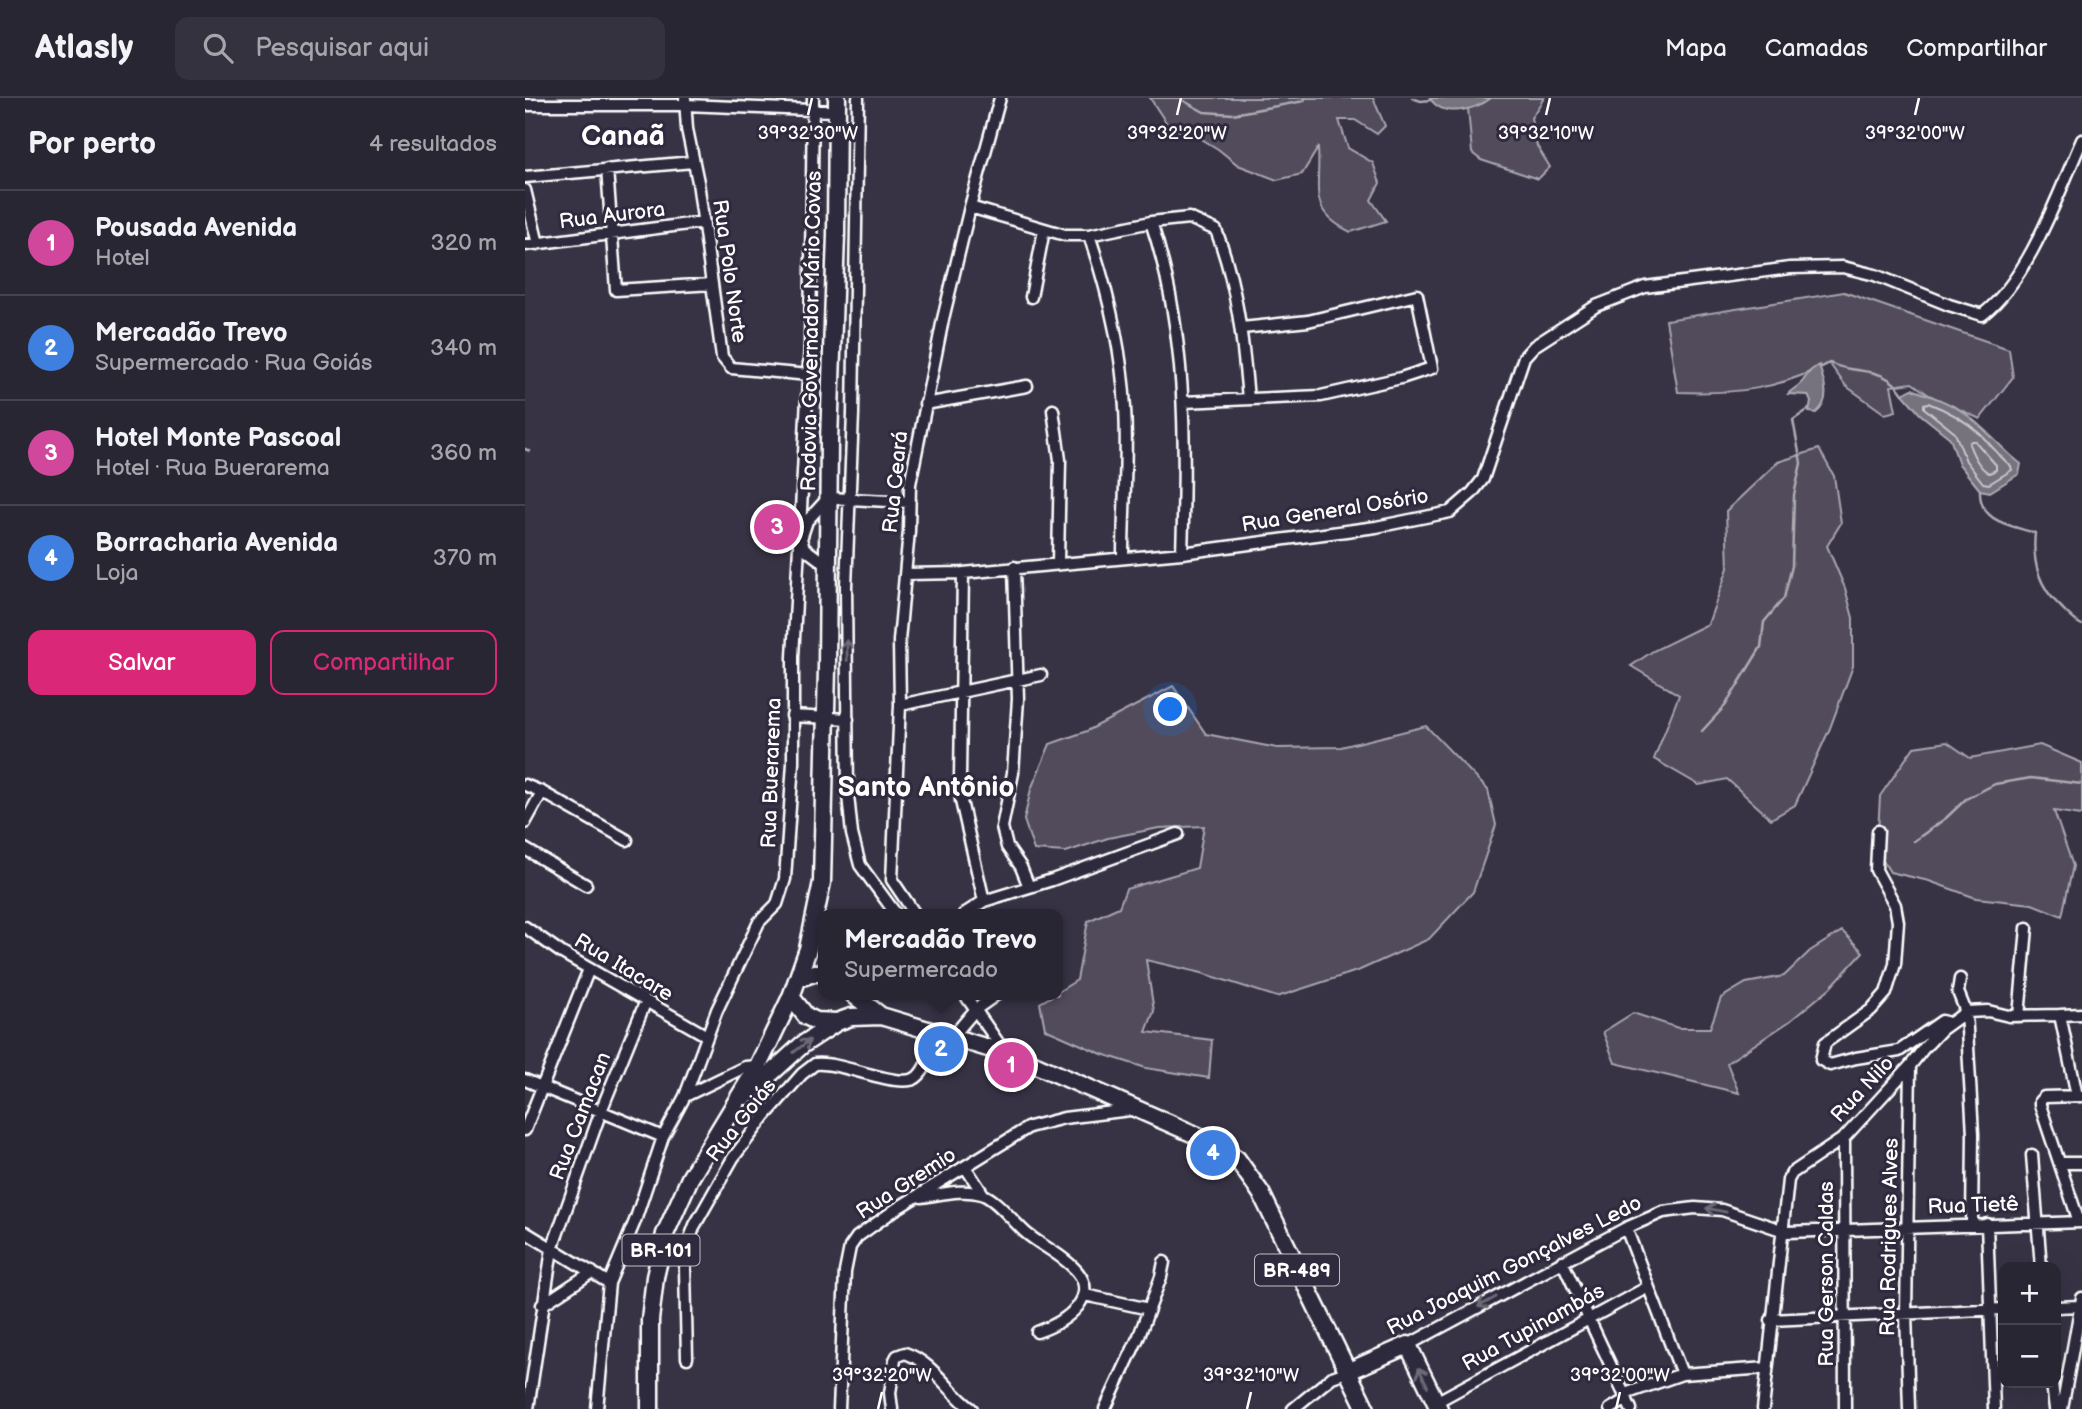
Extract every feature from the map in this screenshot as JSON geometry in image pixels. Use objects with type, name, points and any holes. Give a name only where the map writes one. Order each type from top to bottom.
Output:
[{"type":"main road","name":"Rodovia Governador Mário Covas","points":[[650,1409],[650,1320],[660,1254],[673,1214],[758,1066],[792,996],[808,949],[822,882],[837,105]]},
{"type":"main road","points":[[822,882],[827,909]]},
{"type":"main road","points":[[799,978],[818,972]]},
{"type":"main road","name":"BR-489","points":[[792,996],[806,1016],[816,1021],[881,1016],[1004,1051],[1212,1142],[1237,1159],[1261,1193],[1366,1409]]},
{"type":"main road","points":[[733,1107],[802,1045],[856,1009],[856,1000]]},
{"type":"main road","name":"BR-489","points":[[860,1000],[881,1016]]},
{"type":"main road","points":[[1408,1346],[1437,1406]]},
{"type":"main road","name":"Rua Joaquim Gonçalves Ledo","points":[[1349,1371],[1408,1346]]},
{"type":"street","name":"Rua Buerarema","points":[[597,1409],[609,1283],[635,1221],[663,1137],[685,1096],[717,1010],[759,922],[778,904],[782,892],[789,839],[793,657],[809,375],[813,98]]},
{"type":"street","points":[[858,98],[853,414],[846,586],[848,795],[852,834],[860,865],[892,909]]},
{"type":"street","name":"Rua Ceará","points":[[892,880],[900,705],[899,641],[906,574],[910,484],[925,404],[970,206],[1000,98]]},
{"type":"street","points":[[525,105],[593,101],[685,102],[813,110],[837,105]]},
{"type":"street","name":"Rua Polo Norte","points":[[685,102],[722,357],[731,368],[809,375]]},
{"type":"street","name":"Rua General Osório","points":[[906,574],[963,573],[1182,553],[1376,527],[1450,512],[1460,505],[1483,479],[1524,357],[1534,346],[1596,306],[1645,287],[1790,268],[1843,267],[1875,275],[1949,305],[1982,315],[1996,304],[2019,272],[2082,140]]},
{"type":"street","points":[[525,177],[693,162]]},
{"type":"street","points":[[607,169],[615,289],[712,284]]},
{"type":"street","points":[[836,170],[857,175]]},
{"type":"street","points":[[525,190],[538,244]]},
{"type":"street","points":[[970,206],[1065,235],[1089,235],[1151,222],[1189,218],[1216,229],[1243,328],[1248,399]]},
{"type":"street","name":"Rua Aurora","points":[[525,245],[704,222]]},
{"type":"street","points":[[1151,222],[1160,249],[1175,326],[1183,401],[1185,472],[1182,553]]},
{"type":"street","points":[[1031,297],[1044,230]]},
{"type":"street","points":[[1089,235],[1106,290],[1122,377],[1126,442],[1123,558]]},
{"type":"street","points":[[1183,401],[1321,396],[1401,378],[1432,368],[1417,295],[1308,321],[1243,328]]},
{"type":"street","points":[[925,404],[1027,386]]},
{"type":"street","points":[[1053,410],[1060,460],[1058,564]]},
{"type":"street","points":[[828,566],[804,548],[800,539],[807,521],[828,498],[909,502]]},
{"type":"street","points":[[1014,567],[1018,680],[1013,773],[1002,827],[1007,847],[1021,867],[1029,887]]},
{"type":"street","points":[[963,573],[961,801],[984,901]]},
{"type":"street","points":[[900,705],[1041,676]]},
{"type":"street","points":[[792,716],[848,719]]},
{"type":"street","points":[[525,785],[628,840]]},
{"type":"street","points":[[525,823],[542,792]]},
{"type":"street","points":[[1878,831],[1876,870],[1895,905],[1898,922],[1895,964],[1886,993],[1871,1010],[1825,1043],[1821,1060],[1830,1065],[1899,1051],[1942,1021],[1952,1022]]},
{"type":"street","points":[[972,909],[984,901],[1178,834]]},
{"type":"street","points":[[525,849],[586,886]]},
{"type":"street","points":[[870,881],[892,880],[912,909]]},
{"type":"street","name":"Rua Itacare","points":[[525,927],[589,970],[707,1037]]},
{"type":"street","points":[[2019,1016],[2027,928]]},
{"type":"street","points":[[525,1130],[589,970]]},
{"type":"street","points":[[1960,979],[1958,992],[1966,1012],[1973,1134],[1972,1224]]},
{"type":"street","points":[[968,1000],[1004,1051]]},
{"type":"street","points":[[946,1034],[989,1000]]},
{"type":"street","name":"Rua Camacan","points":[[528,1409],[552,1249],[601,1111],[645,1003]]},
{"type":"street","points":[[1966,1012],[1980,1011],[2009,1016],[2082,1014]]},
{"type":"street","name":"Rua Nilo","points":[[1763,1409],[1788,1180],[1792,1173],[1844,1138],[1924,1048],[1966,1012]]},
{"type":"street","points":[[2060,1015],[2080,1096],[2045,1097],[2040,1101],[2081,1222]]},
{"type":"street","name":"Rua Goiás","points":[[687,1358],[685,1268],[690,1238],[720,1177],[757,1127],[802,1074],[815,1064],[834,1065],[903,1081],[916,1078],[946,1034]]},
{"type":"street","points":[[685,1096],[745,1067],[758,1066]]},
{"type":"street","name":"Rua Rodrigues Alves","points":[[1909,1409],[1906,1313],[1910,1066]]},
{"type":"street","points":[[525,1080],[663,1137]]},
{"type":"street","name":"Rua Gremio","points":[[839,1409],[845,1272],[850,1247],[857,1237],[873,1224],[966,1168],[1012,1136],[1045,1122],[1138,1109]]},
{"type":"street","name":"Rua Gerson Caldas","points":[[1844,1138],[1845,1409]]},
{"type":"street","points":[[2032,1155],[2041,1262]]},
{"type":"street","points":[[2061,1163],[2082,1163]]},
{"type":"street","points":[[966,1168],[983,1194],[1033,1238],[1078,1271],[1085,1282],[1085,1294],[1068,1315],[1037,1332]]},
{"type":"street","points":[[916,1198],[958,1193],[983,1194]]},
{"type":"street","name":"Rua Joaquim Gonçalves Ledo","points":[[1408,1346],[1562,1261],[1663,1212],[1702,1208],[1722,1210],[1781,1231]]},
{"type":"street","name":"Rua Tietê","points":[[1781,1231],[2081,1222]]},
{"type":"street","points":[[1987,1224],[1994,1409]]},
{"type":"street","points":[[1626,1228],[1682,1374]]},
{"type":"street","points":[[525,1232],[609,1283]]},
{"type":"street","points":[[1562,1261],[1628,1401]]},
{"type":"street","points":[[1105,1409],[1130,1358],[1161,1277],[1164,1262]]},
{"type":"street","points":[[542,1305],[591,1272]]},
{"type":"street","name":"Rua Tupinambás","points":[[1437,1406],[1589,1317],[1649,1287]]},
{"type":"street","points":[[1085,1294],[1149,1309]]},
{"type":"street","points":[[2061,1306],[2081,1302],[2078,1349],[2062,1409]]},
{"type":"street","points":[[1771,1320],[1998,1309]]},
{"type":"street","points":[[892,1409],[890,1393],[895,1360],[901,1353],[931,1369],[958,1399],[972,1409]]},
{"type":"street","points":[[1610,1409],[1682,1374],[1767,1368]]},
{"type":"street","points":[[1293,1409],[1332,1377],[1349,1371]]},
{"type":"street","points":[[2053,1388],[2055,1409]]},
{"type":"shaded area","points":[[1150,98],[1373,98],[1385,126],[1377,134],[1355,120],[1339,120],[1348,148],[1373,163],[1380,183],[1371,200],[1386,221],[1351,232],[1327,216],[1319,198],[1318,148],[1302,174],[1277,180],[1238,165],[1190,132],[1171,130]]},
{"type":"shaded area","points":[[1491,98],[1544,98],[1531,118],[1537,146],[1550,167],[1538,179],[1481,160],[1472,153],[1468,108]]},
{"type":"shaded area","points":[[1844,292],[2009,349],[2013,377],[1980,419],[1929,395],[1912,383],[1891,386],[1896,411],[1885,414],[1846,386],[1829,363],[1774,385],[1738,391],[1678,392],[1666,320]]},
{"type":"shaded area","points":[[1819,449],[1834,476],[1841,523],[1827,546],[1845,588],[1853,618],[1853,666],[1830,728],[1795,805],[1771,819],[1727,779],[1699,785],[1654,759],[1679,695],[1631,666],[1653,651],[1708,624],[1728,568],[1726,511],[1778,462]]},
{"type":"shaded area","points":[[1173,686],[1206,734],[1277,748],[1341,747],[1426,726],[1488,790],[1496,825],[1473,892],[1429,939],[1360,970],[1277,997],[1202,973],[1146,960],[1154,1011],[1146,1032],[1212,1040],[1209,1078],[1146,1068],[1102,1054],[1045,1029],[1040,1003],[1045,1000],[1063,1000],[1063,989],[1077,980],[1088,921],[1119,907],[1126,889],[1197,868],[1204,826],[1159,828],[1108,838],[1066,852],[1034,850],[1024,820],[1031,789],[1050,744],[1087,731]]},
{"type":"shaded area","points":[[1947,742],[1970,758],[2040,745],[2082,763],[2082,815],[2054,811],[2073,866],[2062,916],[2032,904],[1976,898],[1929,881],[1890,872],[1877,851],[1880,796],[1914,747]]},
{"type":"shaded area","points":[[1842,931],[1863,952],[1830,988],[1790,1021],[1727,1063],[1739,1093],[1615,1063],[1603,1032],[1633,1013],[1678,1028],[1710,1028],[1721,998],[1746,983],[1784,976],[1810,951]]},
{"type":"water","points":[[1430,98],[1491,98],[1468,109],[1450,110],[1435,105]]},
{"type":"water","points":[[1819,365],[1825,397],[1816,413],[1809,412],[1811,402],[1808,395],[1788,394]]},
{"type":"water","points":[[1912,389],[1951,405],[1971,418],[2021,464],[2019,474],[1990,492],[1980,490],[1959,464],[1950,438],[1920,414],[1903,394]]},
{"type":"waterway","points":[[1184,101],[1204,112],[1233,114],[1304,101],[1305,98]]},
{"type":"waterway","points":[[1412,98],[1431,100]]},
{"type":"waterway","points":[[1820,368],[1830,363],[1878,374],[1895,384],[1903,394]]},
{"type":"waterway","points":[[1702,731],[1725,706],[1761,647],[1764,622],[1784,598],[1792,566],[1794,495],[1801,463],[1793,420],[1809,409]]},
{"type":"waterway","points":[[525,449],[530,451]]},
{"type":"waterway","points":[[1980,490],[1981,501],[1990,516],[2035,533],[2036,564],[2042,583],[2053,599],[2082,625]]},
{"type":"waterway","points":[[1914,841],[1946,818],[1966,799],[1995,784],[2031,778],[2082,784]]},
{"type":"place","name":"Hotel Monte Pascoal","points":[[777,527]]},
{"type":"place","name":"Mercadão Trevo","points":[[941,1049]]},
{"type":"place","name":"Pousada Avenida","points":[[1011,1065]]},
{"type":"place","name":"Borracharia Avenida","points":[[1213,1153]]},
{"type":"district","name":"Canaã","points":[[623,135]]},
{"type":"district","name":"Santo Antônio","points":[[926,786]]}]
